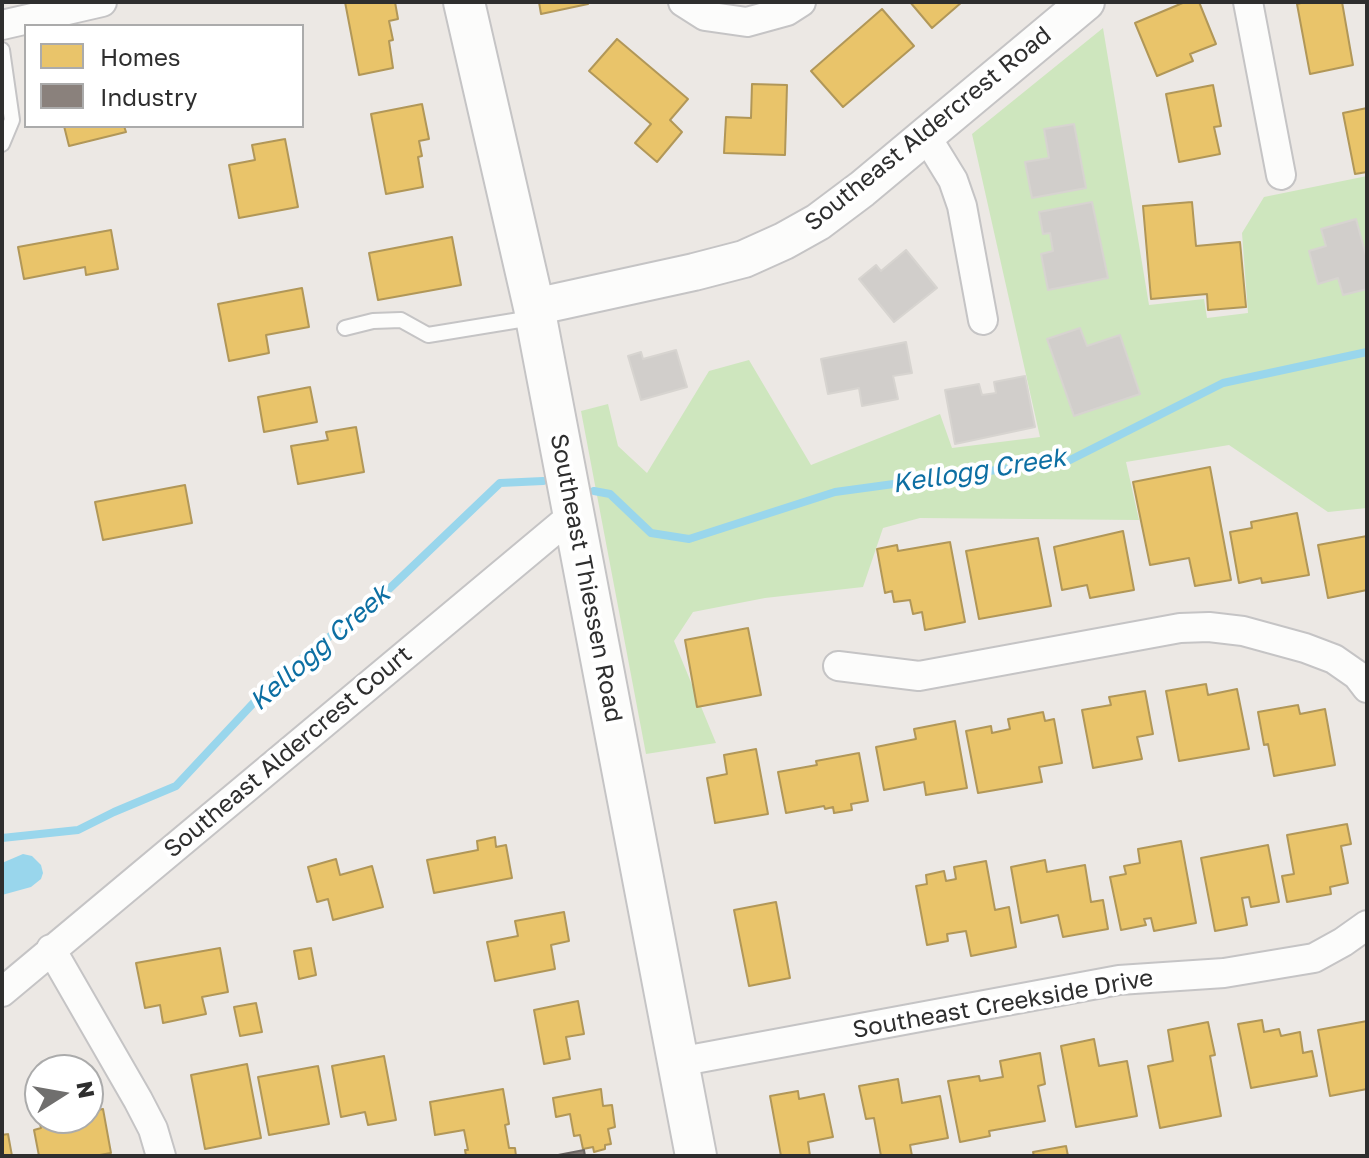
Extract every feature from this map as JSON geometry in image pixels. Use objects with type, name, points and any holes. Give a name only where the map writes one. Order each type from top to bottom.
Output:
[{"type":"main road","name":"Southeast Thiessen Road","points":[[464,2],[535,312],[696,1156]]},
{"type":"street","points":[[2,25],[102,2]]},
{"type":"street","points":[[683,2],[705,16],[747,22],[787,11],[801,2]]},
{"type":"street","name":"Southeast Aldercrest Road","points":[[535,312],[694,272],[769,249],[818,222],[1086,2]]},
{"type":"street","points":[[1248,2],[1281,175]]},
{"type":"street","points":[[926,136],[953,180],[962,206],[983,320]]},
{"type":"street","name":"Southeast Aldercrest Court","points":[[2,992],[574,514]]},
{"type":"street","points":[[838,666],[919,676],[1180,628],[1209,627],[1243,631],[1334,659],[1357,675],[1367,688]]},
{"type":"street","name":"Southeast Creekside Drive","points":[[678,1062],[1119,980],[1224,973],[1314,958],[1367,925]]},
{"type":"street","points":[[51,949],[138,1100],[153,1129],[161,1156]]},
{"type":"lane","points":[[2,50],[12,120],[2,144]]},
{"type":"lane","points":[[345,328],[373,321],[401,320],[428,335],[535,312]]},
{"type":"green space","points":[[1103,28],[1149,305],[1204,299],[1207,318],[1248,313],[1242,233],[1264,197],[1367,176],[1367,508],[1328,512],[1229,445],[1126,462],[1139,520],[920,518],[883,528],[863,587],[765,598],[693,612],[674,641],[716,743],[646,754],[581,411],[608,404],[618,446],[647,473],[709,371],[749,360],[811,465],[940,414],[952,448],[1040,437],[972,134]]},
{"type":"water","points":[[23,854],[32,856],[41,865],[41,879],[31,887],[2,895],[2,863]]},
{"type":"building: Homes","points":[[345,2],[395,2],[398,19],[389,21],[393,68],[359,75]]},
{"type":"building: Homes","points":[[539,2],[588,2],[588,4],[541,14]]},
{"type":"building: Homes","points":[[910,2],[962,2],[932,28]]},
{"type":"building: Homes","points":[[1185,2],[1199,2],[1216,44],[1190,54],[1193,61],[1157,76],[1135,23]]},
{"type":"building: Homes","points":[[1342,2],[1353,65],[1310,74],[1297,4]]},
{"type":"building: Homes","points":[[882,9],[914,46],[843,107],[811,71]]},
{"type":"building: Homes","points":[[617,39],[688,99],[670,120],[682,132],[657,162],[635,143],[651,124],[589,71]]},
{"type":"building: Homes","points":[[752,84],[787,85],[785,155],[724,153],[726,117],[751,118]]},
{"type":"building: Homes","points":[[1213,85],[1221,126],[1214,127],[1220,154],[1179,162],[1166,94]]},
{"type":"building: Homes","points":[[422,104],[429,139],[419,141],[423,187],[386,194],[371,114]]},
{"type":"building: Homes","points":[[1367,108],[1367,172],[1355,174],[1343,113]]},
{"type":"building: Homes","points":[[64,128],[125,128],[126,132],[69,146]]},
{"type":"building: Homes","points":[[285,139],[298,207],[239,218],[229,165],[255,160],[252,145]]},
{"type":"building: Homes","points":[[1192,202],[1196,246],[1240,242],[1246,307],[1208,310],[1207,294],[1151,299],[1143,206]]},
{"type":"building: Homes","points":[[111,230],[118,269],[86,275],[85,267],[24,279],[18,247]]},
{"type":"building: Homes","points":[[452,237],[461,285],[378,300],[369,253]]},
{"type":"building: Homes","points":[[302,288],[309,327],[266,335],[269,353],[229,361],[218,304]]},
{"type":"building: Homes","points":[[310,387],[317,422],[264,432],[258,397]]},
{"type":"building: Homes","points":[[356,427],[364,472],[298,484],[291,446],[328,440],[326,432]]},
{"type":"building: Homes","points":[[1210,467],[1231,580],[1195,586],[1189,558],[1150,565],[1133,482]]},
{"type":"building: Homes","points":[[185,485],[192,523],[103,540],[95,502]]},
{"type":"building: Homes","points":[[1297,513],[1309,575],[1262,583],[1261,578],[1239,583],[1230,532],[1252,528],[1251,522]]},
{"type":"building: Homes","points":[[1123,531],[1134,590],[1090,598],[1087,585],[1062,590],[1054,547]]},
{"type":"building: Homes","points":[[1367,536],[1367,590],[1328,598],[1318,545]]},
{"type":"building: Homes","points":[[1038,538],[1051,606],[979,619],[966,551]]},
{"type":"building: Homes","points":[[950,542],[965,622],[925,630],[922,612],[913,614],[910,600],[894,602],[892,591],[885,593],[877,549],[897,545],[898,551]]},
{"type":"building: Homes","points":[[748,628],[761,695],[697,707],[685,640]]},
{"type":"building: Homes","points":[[1206,684],[1208,695],[1237,689],[1249,749],[1179,761],[1166,691]]},
{"type":"building: Homes","points":[[1145,691],[1153,734],[1137,737],[1142,759],[1093,768],[1082,710],[1111,705],[1109,697]]},
{"type":"building: Homes","points":[[1298,705],[1300,714],[1325,709],[1335,765],[1274,776],[1258,712]]},
{"type":"building: Homes","points":[[1043,712],[1045,721],[1054,719],[1062,763],[1039,767],[1042,782],[978,793],[966,731],[991,726],[992,733],[1010,729],[1008,719]]},
{"type":"building: Homes","points":[[955,721],[967,788],[926,795],[924,782],[884,790],[876,747],[916,739],[914,729]]},
{"type":"building: Homes","points":[[756,749],[768,814],[715,823],[707,778],[727,774],[724,755]]},
{"type":"building: Homes","points":[[859,753],[868,801],[851,804],[852,810],[834,813],[833,807],[825,809],[824,806],[786,813],[778,772]]},
{"type":"building: Homes","points":[[1347,824],[1351,844],[1341,846],[1348,883],[1330,887],[1331,894],[1287,902],[1282,876],[1294,874],[1287,835]]},
{"type":"building: Homes","points":[[495,837],[496,847],[506,845],[512,878],[434,893],[427,860],[478,850],[477,841]]},
{"type":"building: Homes","points":[[1181,841],[1196,923],[1154,931],[1151,918],[1144,919],[1146,925],[1121,930],[1110,877],[1126,874],[1124,866],[1140,863],[1138,849]]},
{"type":"building: Homes","points":[[1268,845],[1279,902],[1251,907],[1249,897],[1242,898],[1247,925],[1215,931],[1201,858]]},
{"type":"building: Homes","points":[[336,859],[340,875],[372,866],[383,907],[333,920],[328,899],[317,902],[308,867]]},
{"type":"building: Homes","points":[[1045,860],[1047,872],[1085,865],[1091,902],[1103,900],[1108,929],[1063,937],[1058,915],[1021,923],[1011,867]]},
{"type":"building: Homes","points":[[986,861],[995,910],[1009,907],[1016,947],[971,956],[966,931],[947,934],[948,941],[927,945],[916,886],[927,884],[926,875],[944,871],[946,881],[956,879],[954,867]]},
{"type":"building: Homes","points":[[776,902],[790,978],[749,986],[734,910]]},
{"type":"building: Homes","points":[[564,912],[569,941],[551,945],[555,969],[495,981],[487,942],[518,936],[515,921]]},
{"type":"building: Homes","points":[[220,948],[228,992],[202,997],[206,1014],[163,1023],[160,1005],[145,1008],[136,963]]},
{"type":"building: Homes","points":[[311,948],[316,975],[299,979],[294,951]]},
{"type":"building: Homes","points":[[578,1001],[584,1034],[566,1037],[570,1059],[544,1064],[534,1010]]},
{"type":"building: Homes","points":[[256,1003],[262,1032],[240,1036],[234,1007]]},
{"type":"building: Homes","points":[[1262,1020],[1264,1032],[1279,1029],[1281,1036],[1300,1032],[1303,1053],[1312,1051],[1317,1076],[1251,1088],[1238,1024]]},
{"type":"building: Homes","points":[[1367,1021],[1367,1089],[1330,1096],[1318,1030]]},
{"type":"building: Homes","points":[[1208,1022],[1215,1055],[1210,1056],[1221,1116],[1160,1128],[1148,1066],[1173,1061],[1168,1030]]},
{"type":"building: Homes","points":[[1094,1039],[1099,1066],[1127,1061],[1137,1116],[1076,1127],[1061,1046]]},
{"type":"building: Homes","points":[[1040,1053],[1045,1084],[1038,1086],[1045,1121],[989,1131],[990,1136],[960,1142],[948,1081],[979,1076],[980,1081],[1003,1077],[1000,1061]]},
{"type":"building: Homes","points":[[384,1056],[396,1120],[368,1125],[365,1112],[341,1117],[332,1066]]},
{"type":"building: Homes","points":[[247,1064],[261,1138],[205,1149],[191,1075]]},
{"type":"building: Homes","points":[[318,1066],[329,1124],[269,1135],[258,1077]]},
{"type":"building: Homes","points":[[898,1079],[902,1103],[940,1096],[948,1138],[910,1145],[912,1156],[881,1156],[874,1118],[866,1119],[859,1086]]},
{"type":"building: Homes","points":[[503,1089],[509,1124],[505,1125],[509,1148],[515,1148],[516,1156],[466,1156],[465,1150],[468,1150],[464,1130],[435,1135],[430,1102]]},
{"type":"building: Homes","points":[[601,1089],[603,1106],[612,1105],[615,1127],[608,1129],[611,1144],[594,1152],[593,1147],[583,1149],[580,1135],[574,1136],[570,1114],[556,1117],[553,1098]]},
{"type":"building: Homes","points":[[798,1091],[799,1099],[824,1094],[833,1137],[808,1142],[810,1156],[781,1156],[770,1096]]},
{"type":"building: Homes","points":[[104,1114],[111,1153],[39,1156],[35,1134],[104,1134]]},
{"type":"building: Homes","points":[[8,1134],[12,1156],[2,1156],[2,1135]]},
{"type":"building: Homes","points":[[1066,1146],[1068,1156],[1034,1156],[1033,1152]]},
{"type":"building: Industry","points":[[584,1150],[585,1156],[553,1156]]},
{"type":"building: Other","points":[[1074,124],[1086,188],[1032,198],[1025,162],[1049,158],[1044,129]]},
{"type":"building: Other","points":[[1092,202],[1108,278],[1048,290],[1041,254],[1053,251],[1050,233],[1043,234],[1039,212]]},
{"type":"building: Other","points":[[1356,219],[1367,259],[1367,289],[1343,295],[1338,278],[1318,284],[1309,251],[1326,246],[1321,229]]},
{"type":"building: Other","points":[[906,250],[937,288],[894,322],[859,279],[876,265],[881,271]]},
{"type":"building: Other","points":[[1080,328],[1087,346],[1120,335],[1140,394],[1074,416],[1047,339]]},
{"type":"building: Other","points":[[906,342],[912,373],[893,376],[898,399],[862,406],[859,388],[828,394],[821,359]]},
{"type":"building: Other","points":[[676,350],[687,387],[641,400],[628,356],[641,352],[643,359]]},
{"type":"building: Other","points":[[1025,376],[1035,427],[955,444],[945,390],[979,384],[982,395],[996,393],[994,382]]},
{"type":"waterway","name":"Kellogg Creek","points":[[594,491],[610,494],[651,533],[689,539],[835,492],[1070,460],[1223,383],[1367,352]]},
{"type":"waterway","name":"Kellogg Creek","points":[[2,838],[78,830],[176,786],[273,682],[389,589],[500,483],[543,481]]}]
